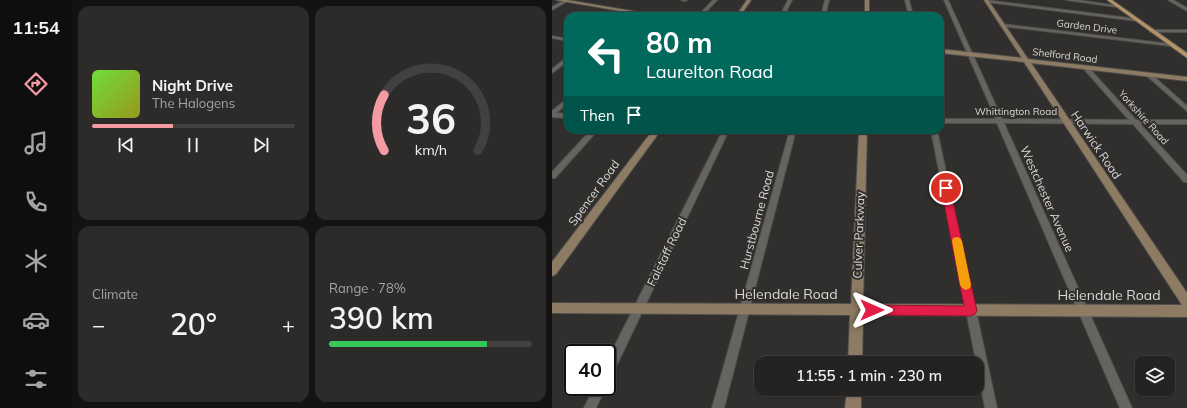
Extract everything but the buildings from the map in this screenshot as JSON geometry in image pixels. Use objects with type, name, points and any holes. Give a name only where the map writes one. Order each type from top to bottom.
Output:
[{"type":"main road","points":[[1109,0],[1187,56]]},
{"type":"street","points":[[558,0],[631,12]]},
{"type":"street","points":[[704,12],[715,0]]},
{"type":"street","points":[[741,12],[749,0]]},
{"type":"street","points":[[784,12],[790,0]]},
{"type":"street","points":[[824,12],[827,0]]},
{"type":"street","points":[[867,0],[867,12]]},
{"type":"street","points":[[908,0],[910,12]]},
{"type":"street","name":"Westchester Avenue","points":[[946,0],[1126,408]]},
{"type":"street","points":[[1068,0],[1117,6]]},
{"type":"street","points":[[1170,0],[1187,10]]},
{"type":"street","points":[[552,9],[566,1]]},
{"type":"street","points":[[986,1],[1137,20]]},
{"type":"street","name":"Harwick Road","points":[[986,1],[1187,303]]},
{"type":"street","name":"Garden Drive","points":[[1002,25],[1171,44]]},
{"type":"street","points":[[1152,31],[1187,31]]},
{"type":"street","points":[[552,37],[564,39]]},
{"type":"street","name":"Shelford Road","points":[[944,51],[1187,79]]},
{"type":"street","points":[[552,71],[564,62]]},
{"type":"street","points":[[552,64],[559,66]]},
{"type":"street","name":"Yorkshire Road","points":[[1086,68],[1187,180]]},
{"type":"street","points":[[1149,75],[1187,109]]},
{"type":"street","points":[[552,115],[564,104]]},
{"type":"street","points":[[552,115],[564,116]]},
{"type":"street","name":"Whittington Road","points":[[944,121],[1187,122]]},
{"type":"street","points":[[552,176],[590,134]]},
{"type":"street","name":"Spencer Road","points":[[552,271],[654,134]]},
{"type":"street","name":"Falstaff Road","points":[[616,355],[724,134]]},
{"type":"street","name":"Hurstbourne Road","points":[[718,408],[792,134]]},
{"type":"street","name":"Culver Parkway","points":[[855,356],[863,134]]},
{"type":"street","points":[[935,134],[991,408]]},
{"type":"street","name":"Helendale Road","points":[[552,308],[1187,311]]},
{"type":"street","points":[[590,408],[596,396]]},
{"type":"street","points":[[853,408],[854,396]]},
{"type":"slow traffic","points":[[957,241],[966,285]]},
{"type":"route","points":[[872,310],[971,311],[946,188]]}]
